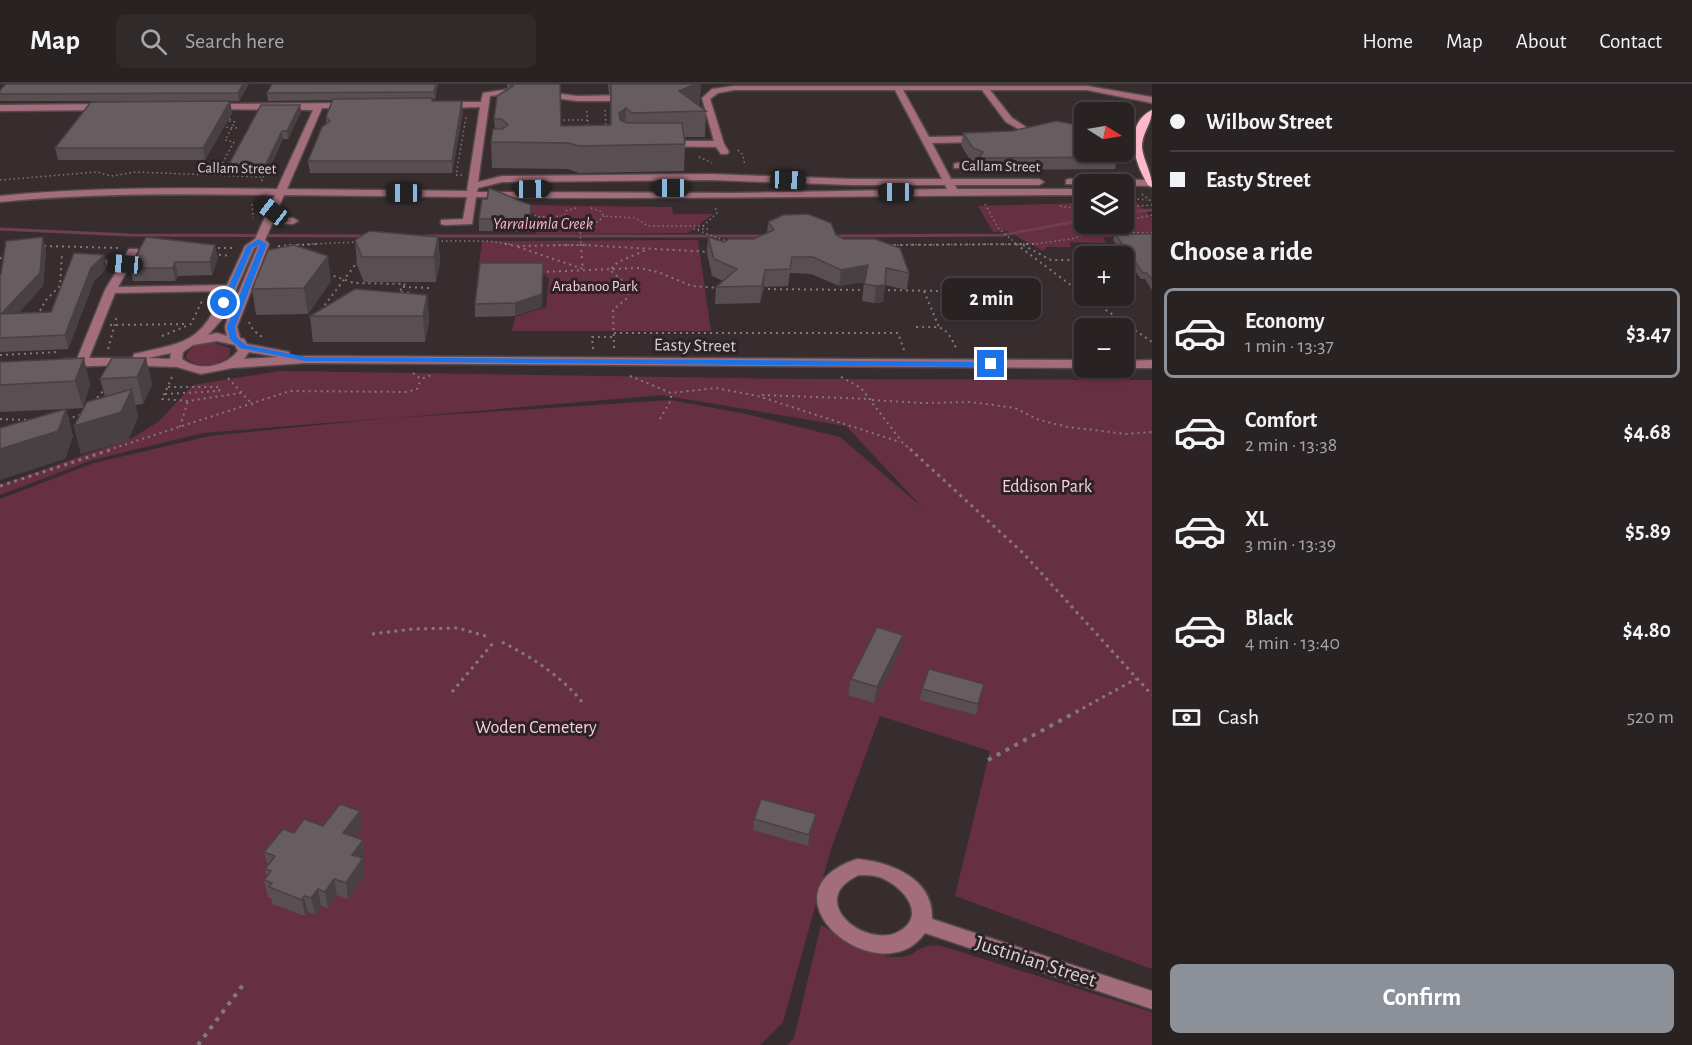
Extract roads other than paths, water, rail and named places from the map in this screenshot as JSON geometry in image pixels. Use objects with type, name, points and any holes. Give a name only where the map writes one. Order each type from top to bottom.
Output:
[{"type":"main road","points":[[1151,188],[1142,167],[1137,142],[1140,129],[1152,113]]},
{"type":"street","points":[[706,86],[715,91]]},
{"type":"street","points":[[695,98],[706,98],[715,91],[734,88],[1086,86],[1152,100]]},
{"type":"street","points":[[898,88],[954,192]]},
{"type":"street","points":[[984,88],[1009,120],[1025,130]]},
{"type":"street","points":[[445,222],[468,222],[486,95],[510,90],[527,90],[558,97],[642,98]]},
{"type":"street","points":[[659,144],[721,148],[706,98]]},
{"type":"street","points":[[200,107],[364,105]]},
{"type":"street","points":[[432,105],[496,111]]},
{"type":"street","points":[[0,108],[116,107]]},
{"type":"street","points":[[120,361],[181,347],[198,339],[218,317],[250,246],[261,237],[318,107]]},
{"type":"street","points":[[1005,137],[1025,130],[1040,129]]},
{"type":"street","points":[[306,133],[319,133]]},
{"type":"street","points":[[926,140],[993,140]]},
{"type":"street","points":[[478,150],[492,150]]},
{"type":"street","points":[[957,166],[974,165]]},
{"type":"street","points":[[472,190],[502,179],[600,178],[725,178],[852,187]]},
{"type":"street","name":"Callam Street","points":[[852,187],[947,181],[1151,188]]},
{"type":"street","name":"Callam Street","points":[[0,190],[141,182],[282,188],[472,190]]},
{"type":"street","points":[[472,190],[852,187]]},
{"type":"street","points":[[472,190],[505,196],[735,196],[852,187]]},
{"type":"street","name":"Callam Street","points":[[852,187],[954,192],[1074,192]]},
{"type":"street","name":"Callam Street","points":[[0,199],[71,192],[246,191],[282,188]]},
{"type":"street","points":[[1134,191],[1151,188]]},
{"type":"street","points":[[246,191],[256,198],[270,216],[293,221]]},
{"type":"street","points":[[230,364],[242,356],[231,327],[264,244],[261,237]]},
{"type":"street","points":[[81,363],[111,290],[133,251]]},
{"type":"street","points":[[101,262],[125,264]]},
{"type":"street","points":[[111,290],[230,288]]},
{"type":"street","name":"Easty Street","points":[[198,339],[217,337],[306,359]]},
{"type":"street","points":[[46,364],[120,361],[179,363],[176,355],[181,347]]},
{"type":"street","name":"Easty Street","points":[[179,363],[196,369],[220,368],[230,364],[306,359],[1074,364]]},
{"type":"street","points":[[1134,364],[1152,364]]},
{"type":"street","points":[[857,867],[888,871],[899,876],[916,893],[922,913],[920,923],[905,939],[894,943],[881,944],[854,938],[833,921],[827,909],[826,897],[829,885],[836,876],[857,867]]},
{"type":"street","name":"Justinian Street","points":[[920,923],[1152,1000]]},
{"type":"waterway","name":"Yarralumla Creek","points":[[1134,211],[1152,210]]},
{"type":"waterway","name":"Yarralumla Creek","points":[[833,236],[1003,235],[1074,222]]},
{"type":"waterway","name":"Yarralumla Creek","points":[[0,229],[129,235],[367,236]]},
{"type":"waterway","name":"Yarralumla Creek","points":[[425,236],[766,236]]},
{"type":"park label","name":"Arabanoo Park","points":[[595,286]]},
{"type":"park label","name":"Eddison Park","points":[[1047,486]]},
{"type":"park label","name":"Woden Cemetery","points":[[536,727]]}]
